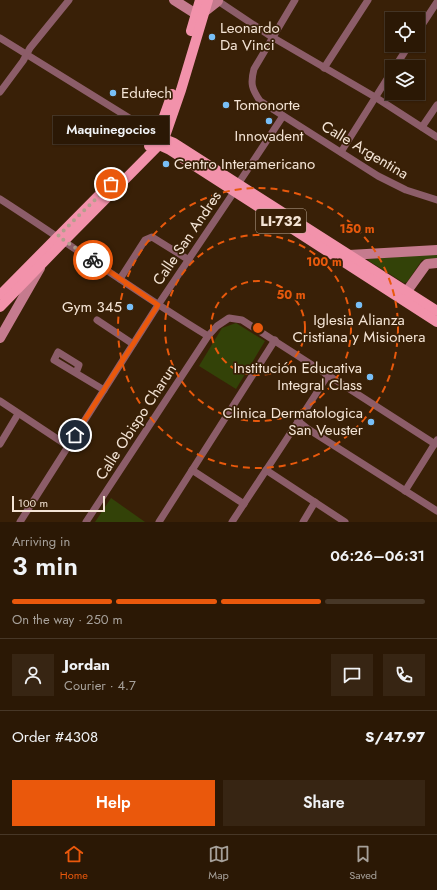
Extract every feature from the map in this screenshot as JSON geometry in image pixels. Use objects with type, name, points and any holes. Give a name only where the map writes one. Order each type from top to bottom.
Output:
[{"type":"main road","points":[[0,295],[61,238],[154,142],[160,140],[181,90],[196,38],[200,13],[200,0]]},
{"type":"main road","points":[[160,140],[174,88],[200,13],[208,0]]},
{"type":"main road","name":"LI-732","points":[[160,140],[170,150],[349,255],[405,295],[437,322]]},
{"type":"main road","name":"LI-732","points":[[236,188],[405,295],[437,311]]},
{"type":"main road","points":[[0,307],[42,263],[61,238]]},
{"type":"street","points":[[0,92],[24,61],[30,48],[69,0]]},
{"type":"street","points":[[174,0],[200,13],[218,0]]},
{"type":"street","points":[[218,0],[272,37],[375,98],[437,137]]},
{"type":"street","points":[[196,38],[218,0]]},
{"type":"street","name":"Calle Argentina","points":[[295,0],[254,69],[251,80],[253,90],[260,101],[378,176],[406,190],[437,200]]},
{"type":"street","points":[[324,68],[368,0]]},
{"type":"street","points":[[425,20],[437,2]]},
{"type":"street","points":[[0,38],[160,140]]},
{"type":"street","points":[[341,152],[385,82]]},
{"type":"street","points":[[422,127],[437,105]]},
{"type":"street","name":"Calle San Andres","points":[[20,522],[158,305],[283,116]]},
{"type":"street","points":[[0,199],[61,238],[158,305],[208,336]]},
{"type":"street","points":[[120,279],[145,240],[148,238],[152,237],[189,260]]},
{"type":"street","points":[[349,255],[437,250]]},
{"type":"street","points":[[1,334],[42,263]]},
{"type":"street","points":[[405,295],[424,266],[427,264],[437,263]]},
{"type":"street","name":"Calle Obispo Charun","points":[[86,522],[208,336],[217,326],[229,318],[242,320],[436,442]]},
{"type":"street","points":[[97,320],[133,344]]},
{"type":"street","points":[[159,522],[275,340]]},
{"type":"street","points":[[76,373],[104,390]]},
{"type":"street","points":[[232,522],[328,375]]},
{"type":"street","points":[[0,401],[68,446]]},
{"type":"street","points":[[0,444],[18,414]]},
{"type":"street","points":[[298,421],[437,511]]},
{"type":"street","points":[[405,490],[436,442]]},
{"type":"street","points":[[192,470],[244,504]]},
{"type":"street","points":[[266,470],[345,522]]},
{"type":"street","points":[[303,522],[315,502]]},
{"type":"green space","points":[[437,254],[437,259],[422,260],[407,282],[404,283],[368,259]]},
{"type":"green space","points":[[236,323],[265,341],[236,389],[199,366],[222,328]]},
{"type":"green space","points":[[111,498],[145,522],[95,522]]},
{"type":"way so far","points":[[93,260],[58,236],[111,184]]},
{"type":"place","name":"Leonardo Da Vinci","points":[[212,37]]},
{"type":"place","name":"Edutech","points":[[113,93]]},
{"type":"place","name":"Tomonorte","points":[[226,105]]},
{"type":"place","name":"Innovadent","points":[[269,121]]},
{"type":"place","name":"Centro Interamericano","points":[[166,164]]},
{"type":"place","name":"Maquinegocios","points":[[111,184]]},
{"type":"place","name":"Iglesia Alianza Cristiana y Misionera","points":[[359,305]]},
{"type":"place","name":"Gym 345","points":[[130,307]]},
{"type":"place","name":"Institución Educativa Integral Class","points":[[370,377]]},
{"type":"place","name":"Clinica Dermatologica San Veuster","points":[[371,422]]},
{"type":"route","points":[[75,435],[158,305],[93,260]]}]
